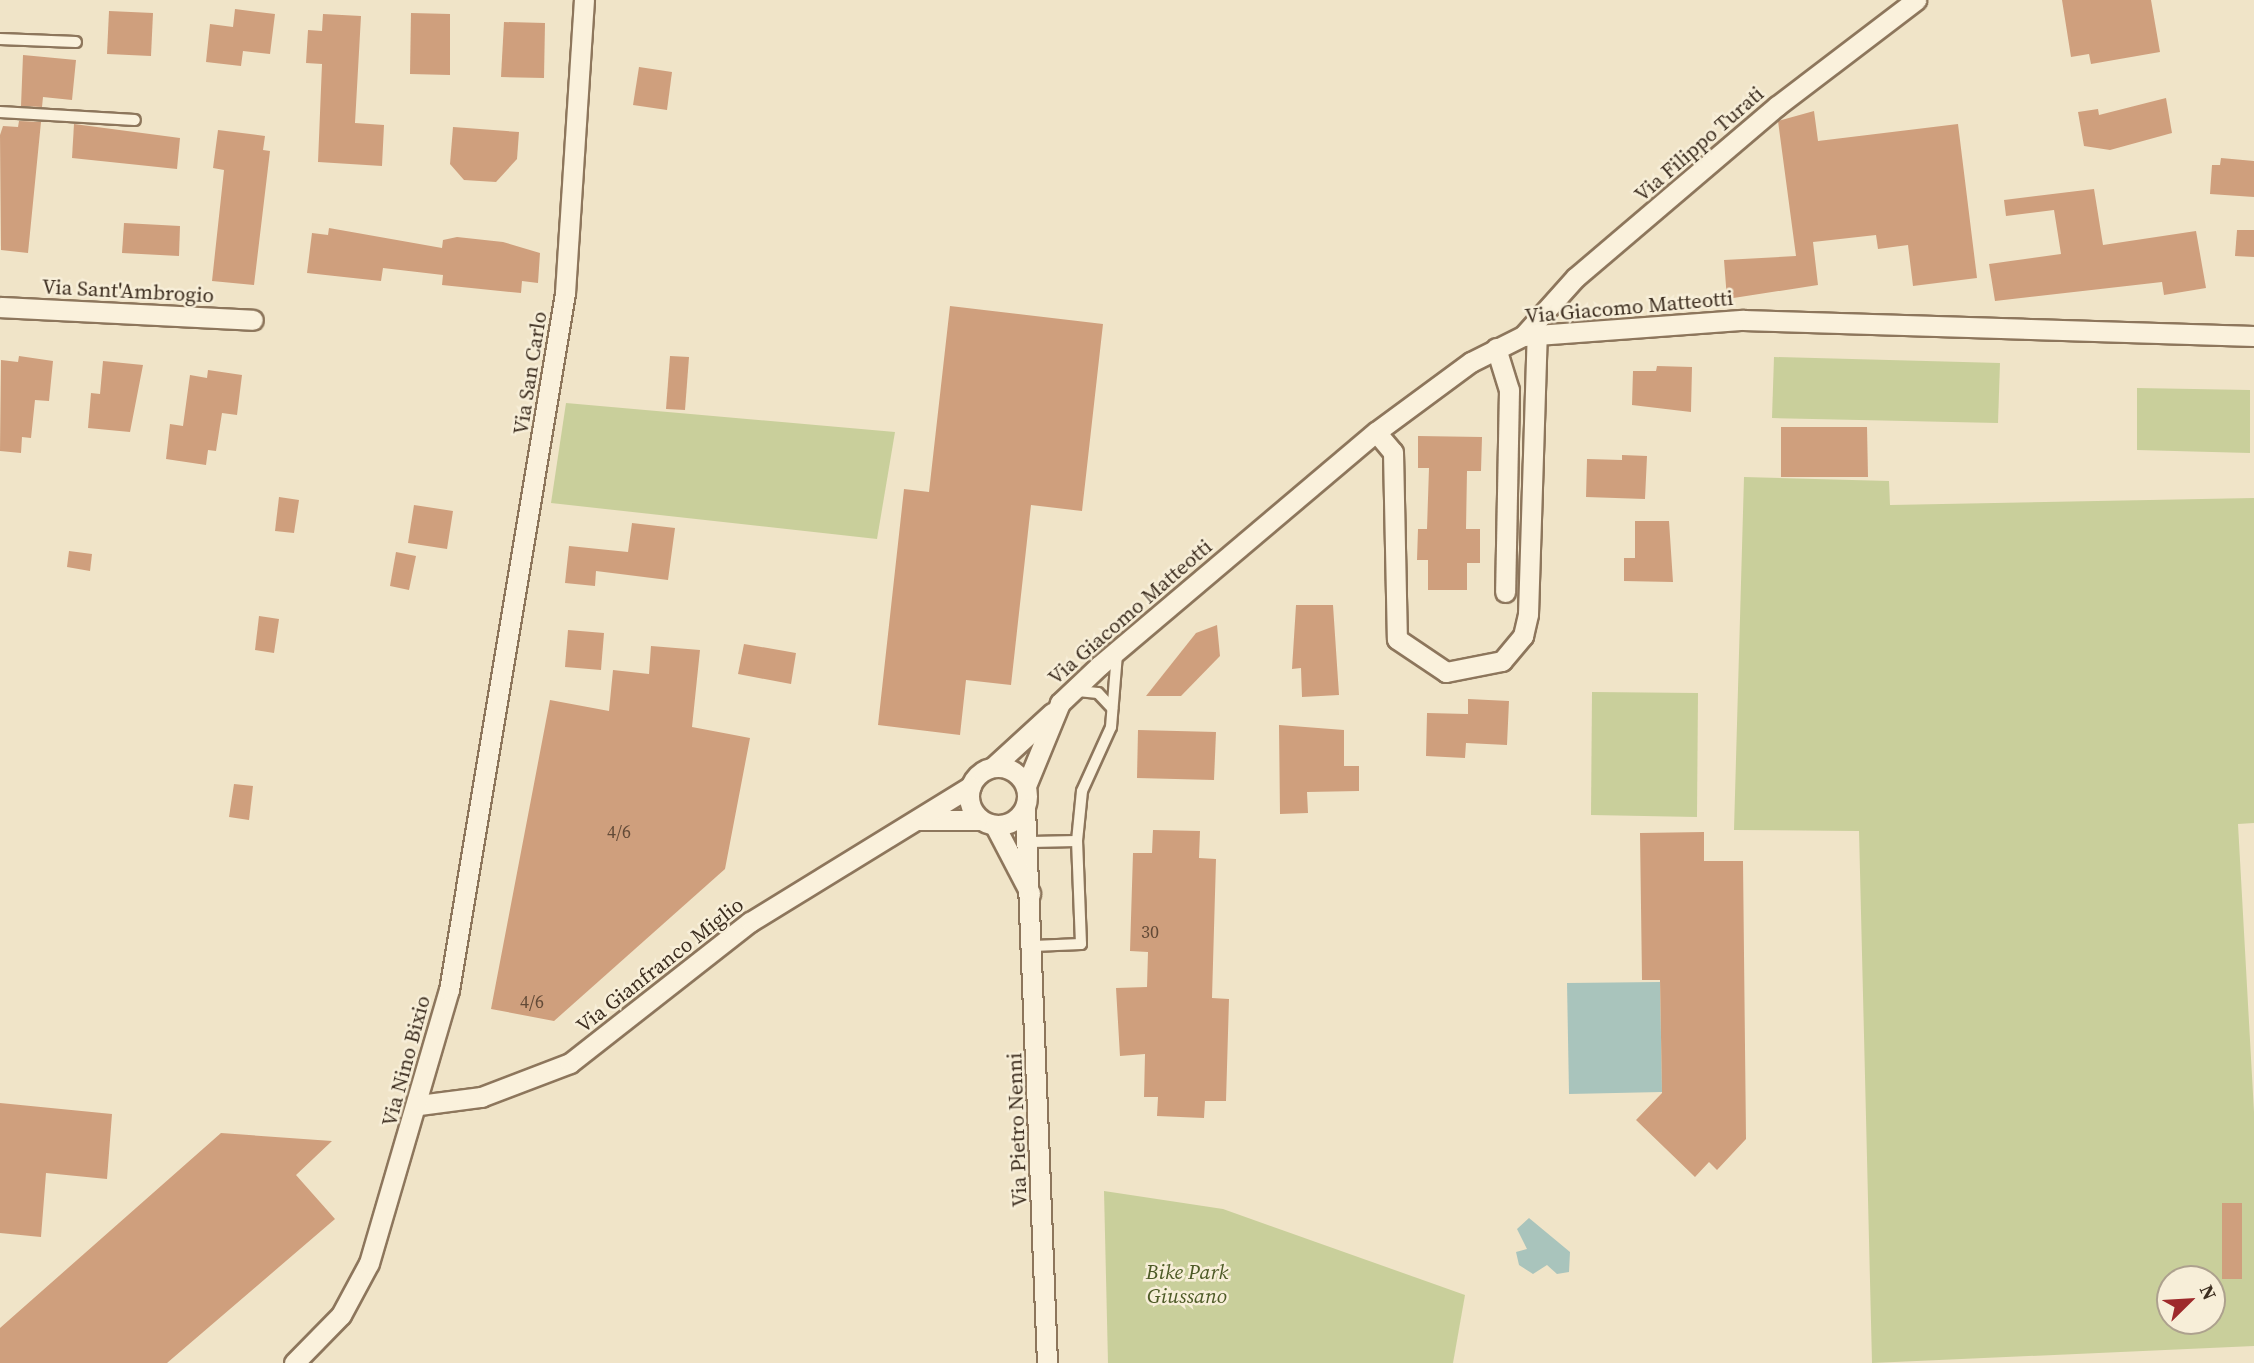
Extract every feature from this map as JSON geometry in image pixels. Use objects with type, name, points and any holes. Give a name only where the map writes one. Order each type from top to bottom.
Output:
[{"type":"street","name":"Via San Carlo","points":[[491,750],[565,293],[584,0]]},
{"type":"street","name":"Via Filippo Turati","points":[[1530,335],[1576,277],[1777,106],[1916,0]]},
{"type":"street","name":"Via Sant'Ambrogio","points":[[0,307],[253,320]]},
{"type":"street","name":"Via Giacomo Matteotti","points":[[993,767],[1118,650],[1376,432],[1496,348],[1530,335],[1743,320],[2254,336]]},
{"type":"street","points":[[1376,432],[1393,452],[1397,639],[1447,672],[1502,661],[1523,636],[1528,614],[1530,335]]},
{"type":"street","points":[[1496,348],[1509,390],[1505,592]]},
{"type":"street","name":"Via Giacomo Matteotti","points":[[1026,786],[1056,710]]},
{"type":"street","name":"Via Nino Bixio","points":[[294,1363],[315,1355],[348,1305],[366,1270],[419,1105],[455,958],[491,750]]},
{"type":"street","points":[[913,820],[988,823],[1013,822],[1026,808],[1026,786],[1013,771],[993,767],[971,786],[970,804],[988,823]]},
{"type":"street","name":"Via Gianfranco Miglio","points":[[419,1105],[481,1097],[570,1063],[750,922],[971,786]]},
{"type":"street","name":"Via Pietro Nenni","points":[[1026,808],[1031,842],[1047,1363]]},
{"type":"street","name":"Via Pietro Nenni","points":[[988,823],[1032,897]]},
{"type":"lane","points":[[0,39],[76,42]]},
{"type":"lane","points":[[0,111],[135,120]]},
{"type":"lane","points":[[1033,946],[1081,944],[1077,841],[1082,791],[1111,727],[1118,650]]},
{"type":"lane","points":[[1070,693],[1098,693],[1112,708]]},
{"type":"lane","points":[[1031,842],[1077,841]]},
{"type":"green space","points":[[1774,357],[2000,363],[1998,423],[1772,418]]},
{"type":"green space","points":[[2137,388],[2250,390],[2250,453],[2137,450]]},
{"type":"green space","points":[[566,403],[895,432],[877,539],[551,503]]},
{"type":"green space","points":[[1744,477],[1889,481],[1890,505],[2254,498],[2254,823],[2238,824],[2254,1112],[2254,1346],[1872,1363],[1859,831],[1734,830]]},
{"type":"green space","points":[[1592,692],[1698,693],[1697,817],[1591,815]]},
{"type":"green space","name":"Bike Park Giussano","points":[[1104,1191],[1223,1209],[1465,1295],[1453,1363],[1108,1363]]},
{"type":"water","points":[[1660,982],[1662,1092],[1569,1094],[1567,983]]},
{"type":"water","points":[[1529,1218],[1570,1252],[1569,1272],[1557,1274],[1547,1265],[1533,1274],[1519,1265],[1516,1252],[1527,1249],[1517,1229]]},
{"type":"building","points":[[2062,0],[2151,0],[2160,52],[2091,64],[2089,54],[2071,57]]},
{"type":"building","points":[[235,9],[275,14],[270,54],[243,51],[241,66],[206,62],[210,24],[233,27]]},
{"type":"building","points":[[109,11],[153,13],[151,56],[107,54]]},
{"type":"building","points":[[411,13],[450,14],[450,75],[410,74]]},
{"type":"building","points":[[323,14],[361,16],[355,123],[384,125],[382,166],[318,162],[322,64],[306,63],[308,30],[322,31]]},
{"type":"building","points":[[504,22],[545,23],[544,78],[501,77]]},
{"type":"building","points":[[23,55],[76,60],[72,100],[43,97],[42,107],[21,106]]},
{"type":"building","points":[[639,67],[672,72],[667,110],[633,105]]},
{"type":"building","points":[[2166,98],[2172,133],[2110,150],[2084,146],[2078,112],[2098,109],[2099,115]]},
{"type":"building","points":[[1814,111],[1818,141],[1958,124],[1977,278],[1913,286],[1908,245],[1878,249],[1876,235],[1813,242],[1818,285],[1727,299],[1724,260],[1796,256],[1778,121]]},
{"type":"building","points":[[19,121],[41,122],[28,253],[1,250],[0,135],[3,126],[18,127]]},
{"type":"building","points":[[74,124],[180,138],[177,169],[72,158]]},
{"type":"building","points":[[453,127],[519,132],[517,159],[496,182],[464,180],[450,164]]},
{"type":"building","points":[[218,130],[265,136],[263,150],[270,151],[254,285],[212,281],[224,170],[213,168]]},
{"type":"building","points":[[2221,158],[2254,161],[2254,197],[2210,194],[2212,165],[2220,165]]},
{"type":"building","points":[[2094,189],[2103,245],[2196,231],[2206,288],[2164,295],[2162,282],[1995,301],[1989,264],[2061,254],[2054,210],[2006,216],[2004,200]]},
{"type":"building","points":[[124,223],[180,226],[179,256],[122,253]]},
{"type":"building","points":[[329,228],[442,248],[443,240],[457,237],[503,242],[540,253],[538,283],[522,281],[521,293],[442,285],[443,275],[383,268],[381,281],[307,273],[312,233],[328,235]]},
{"type":"building","points":[[2237,230],[2254,230],[2254,257],[2235,256]]},
{"type":"building","points":[[950,306],[1103,324],[1082,511],[1031,505],[1011,685],[966,680],[960,735],[878,725],[904,489],[929,492]]},
{"type":"building","points":[[19,356],[53,361],[49,401],[35,400],[31,438],[22,437],[21,453],[0,451],[1,360],[18,362]]},
{"type":"building","points":[[670,356],[689,357],[685,410],[666,409]]},
{"type":"building","points":[[103,361],[143,365],[130,432],[88,428],[91,393],[100,394]]},
{"type":"building","points":[[1657,366],[1692,367],[1691,412],[1632,405],[1633,371],[1656,371]]},
{"type":"building","points":[[208,370],[242,375],[237,415],[222,413],[216,451],[208,450],[206,465],[166,459],[170,424],[183,426],[190,375],[207,378]]},
{"type":"building","points":[[1781,427],[1867,427],[1868,477],[1781,477]]},
{"type":"building","points":[[1418,436],[1482,437],[1481,471],[1467,471],[1466,529],[1480,529],[1480,563],[1467,563],[1467,590],[1428,590],[1428,560],[1417,560],[1418,529],[1427,529],[1429,468],[1418,468]]},
{"type":"building","points":[[1622,455],[1647,456],[1645,499],[1586,497],[1587,459],[1622,460]]},
{"type":"building","points":[[279,497],[299,500],[294,533],[275,531]]},
{"type":"building","points":[[414,505],[453,511],[447,549],[408,543]]},
{"type":"building","points":[[1635,521],[1669,521],[1673,582],[1624,581],[1624,558],[1635,558]]},
{"type":"building","points":[[632,523],[675,528],[668,580],[596,571],[595,586],[565,583],[569,546],[628,552]]},
{"type":"building","points":[[69,551],[92,554],[90,571],[67,567]]},
{"type":"building","points":[[396,552],[416,556],[409,590],[390,586]]},
{"type":"building","points":[[1296,605],[1333,605],[1339,695],[1302,697],[1301,668],[1292,669]]},
{"type":"building","points":[[259,616],[279,619],[274,653],[255,650]]},
{"type":"building","points":[[1217,625],[1220,656],[1181,696],[1146,696],[1196,633]]},
{"type":"building","points":[[568,630],[604,633],[601,670],[565,667]]},
{"type":"building","points":[[744,644],[796,653],[791,684],[738,674]]},
{"type":"building","points":[[651,646],[700,650],[692,727],[750,738],[725,869],[554,1021],[491,1009],[550,700],[609,711],[613,670],[649,674]]},
{"type":"building","points":[[1468,699],[1509,701],[1507,745],[1466,743],[1465,758],[1426,756],[1427,713],[1468,714]]},
{"type":"building","points":[[1279,725],[1344,730],[1344,766],[1359,766],[1359,791],[1307,792],[1308,813],[1280,814]]},
{"type":"building","points":[[1138,730],[1216,732],[1214,780],[1137,778]]},
{"type":"building","points":[[234,784],[253,786],[249,820],[229,817]]},
{"type":"building","points":[[1153,830],[1200,831],[1199,858],[1216,859],[1212,998],[1229,999],[1226,1101],[1205,1101],[1204,1118],[1157,1116],[1158,1097],[1144,1097],[1145,1054],[1120,1056],[1116,988],[1147,987],[1148,952],[1130,951],[1133,853],[1152,853]]},
{"type":"building","points":[[1704,832],[1704,861],[1743,861],[1746,1139],[1717,1170],[1709,1162],[1695,1177],[1636,1120],[1662,1093],[1660,980],[1642,980],[1640,833]]},
{"type":"building","points":[[0,1103],[112,1114],[107,1179],[46,1173],[41,1237],[0,1233]]},
{"type":"building","points":[[221,1133],[332,1141],[296,1175],[335,1219],[167,1363],[0,1363],[0,1328]]},
{"type":"building","points":[[2222,1203],[2242,1203],[2242,1279],[2226,1279],[2226,1265],[2222,1265]]}]
